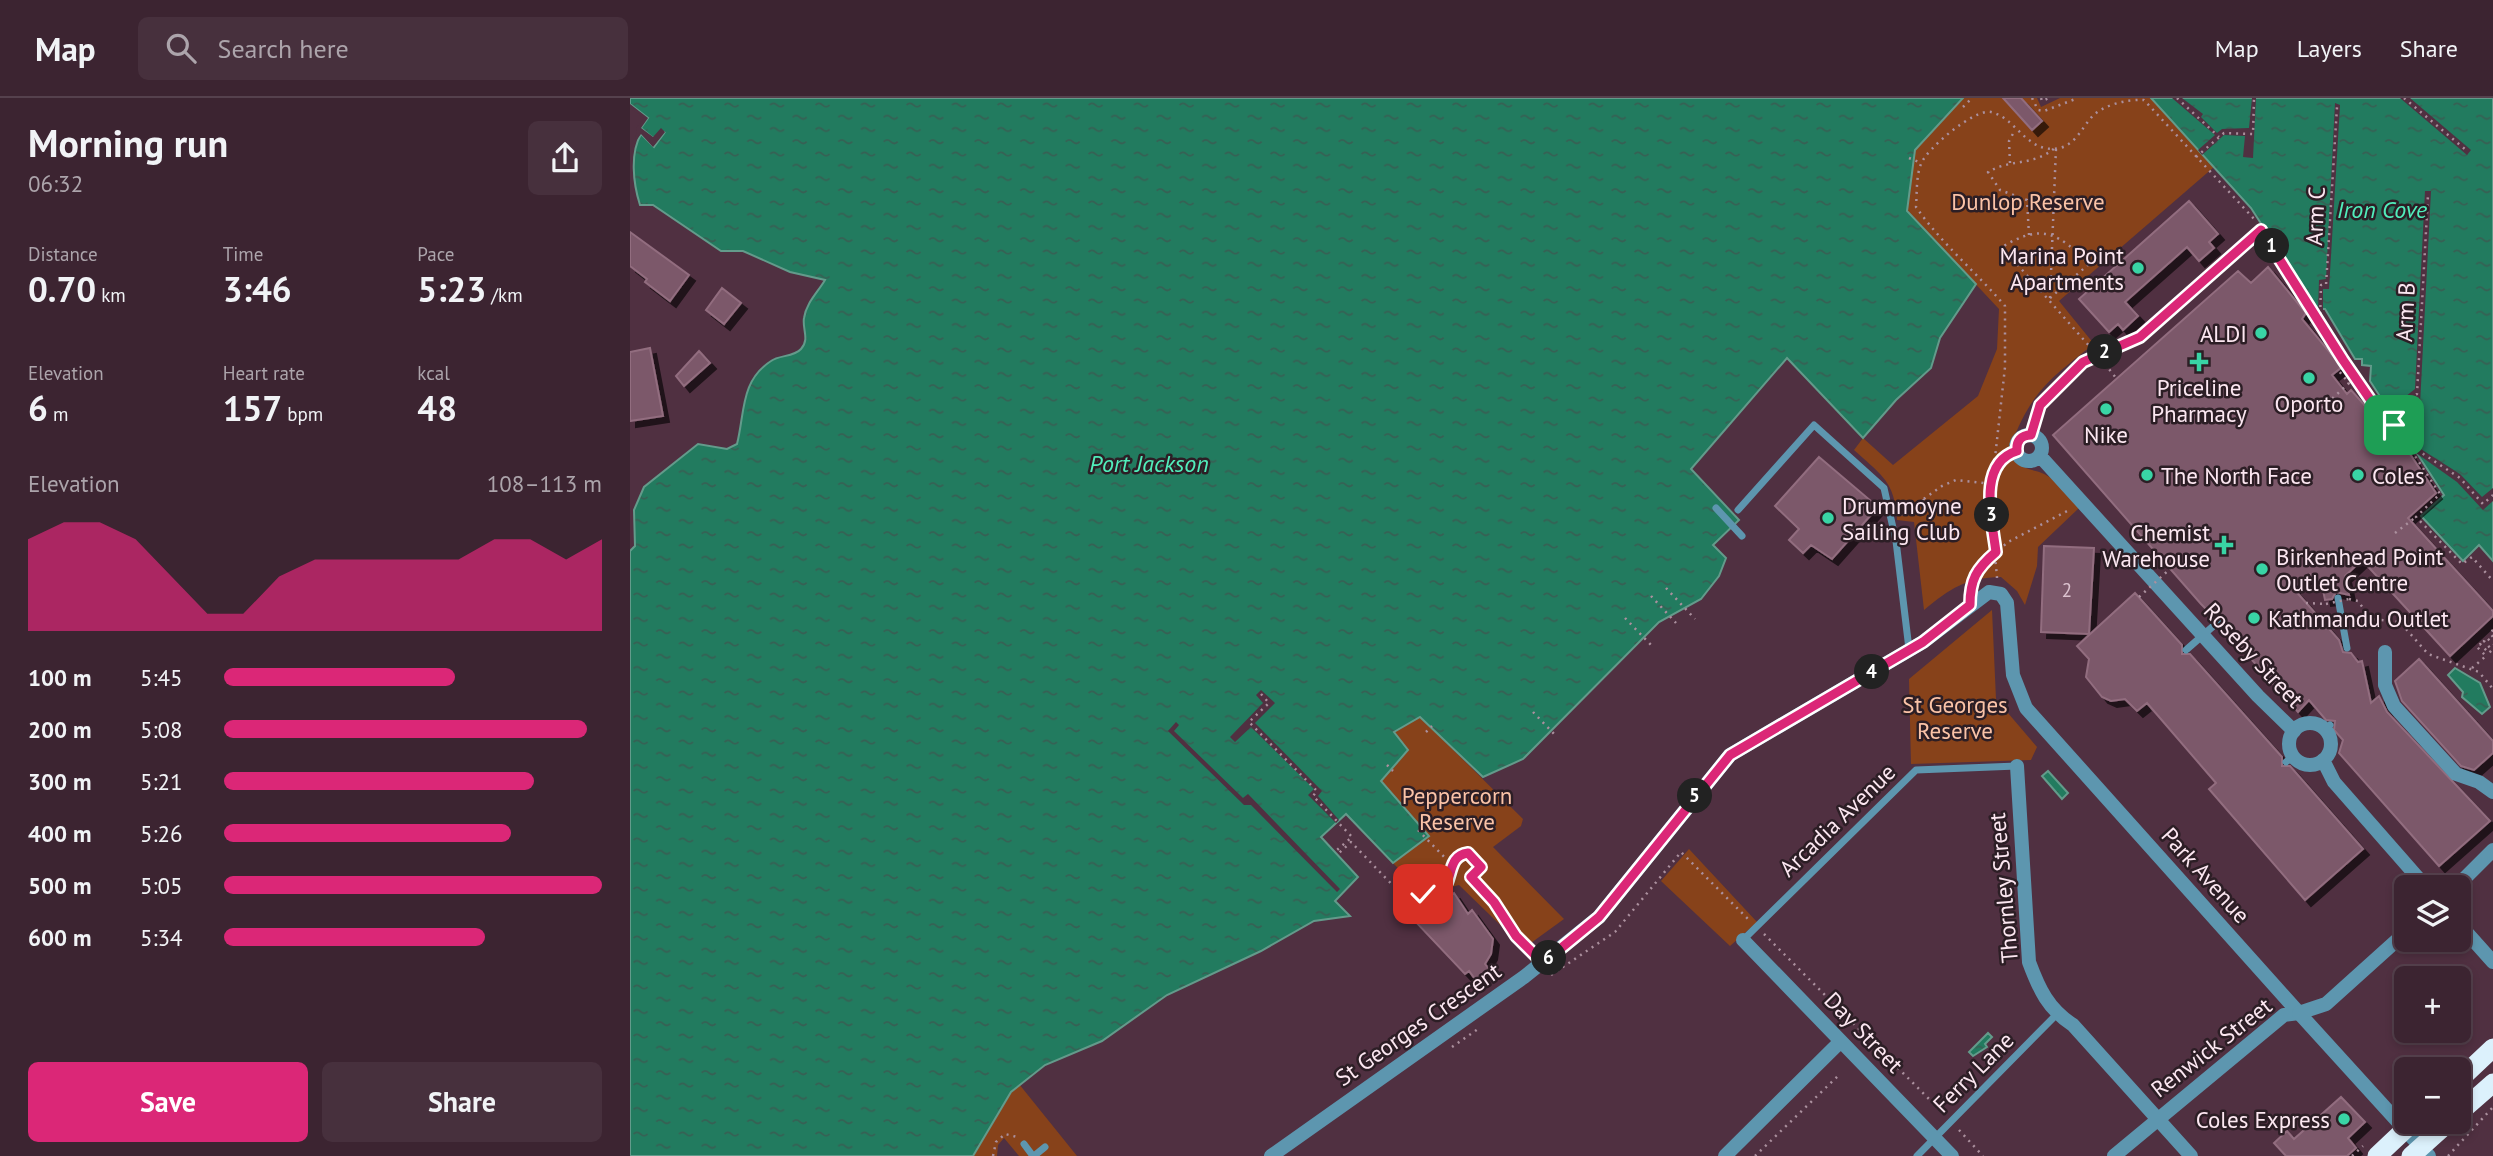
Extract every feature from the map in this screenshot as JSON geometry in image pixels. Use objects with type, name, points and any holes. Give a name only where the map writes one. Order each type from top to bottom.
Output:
[{"type":"highway","points":[[2471,1069],[2493,1048]]},
{"type":"highway","points":[[2471,1102],[2493,1083]]},
{"type":"highway","points":[[2377,1156],[2400,1134]]},
{"type":"highway","points":[[2420,1153],[2438,1134]]},
{"type":"street","points":[[2031,435],[2019,439],[2017,451],[2028,461],[2040,456]]},
{"type":"street","name":"Roseby Street","points":[[2031,435],[2042,443],[2040,456],[2082,499],[2258,696],[2294,731]]},
{"type":"street","name":"St Georges Crescent","points":[[1271,1156],[1543,963],[1599,917],[1730,755],[1910,650],[1985,593],[2002,595]]},
{"type":"street","name":"Park Avenue","points":[[2002,595],[2013,675],[2026,708],[2299,1013],[2394,1111]]},
{"type":"street","points":[[2385,652],[2385,685],[2394,706],[2456,774],[2479,782],[2493,792]]},
{"type":"street","points":[[2323,760],[2304,764],[2290,759],[2289,744],[2294,731],[2312,724],[2327,727],[2330,742],[2323,760],[2334,782],[2417,875]]},
{"type":"street","name":"Thornley Street","points":[[2017,766],[2029,962],[2039,989],[2056,1015],[2073,1025],[2191,1156]]},
{"type":"street","points":[[2467,875],[2493,850]]},
{"type":"street","points":[[2471,937],[2493,961]]},
{"type":"street","name":"Day Street","points":[[1743,940],[1952,1156]]},
{"type":"street","name":"Renwick Street","points":[[2113,1156],[2284,1015],[2326,1004],[2394,943]]},
{"type":"street","points":[[1725,1156],[1840,1042]]},
{"type":"street","name":"Park Avenue","points":[[2412,1134],[2420,1153]]},
{"type":"lane","points":[[2031,435],[2040,405],[2083,362],[2140,337],[2261,230]]},
{"type":"lane","points":[[1738,510],[1814,425],[1884,488],[1893,521],[1910,650]]},
{"type":"lane","points":[[1716,508],[1742,536]]},
{"type":"lane","points":[[2338,597],[2347,648]]},
{"type":"lane","points":[[2186,650],[2218,622]]},
{"type":"lane","name":"Arcadia Avenue","points":[[1743,940],[1916,770],[2017,766]]},
{"type":"lane","points":[[1516,936],[1543,963]]},
{"type":"lane","name":"Ferry Lane","points":[[1917,1156],[2056,1015]]},
{"type":"lane","points":[[1024,1144],[1033,1156],[1045,1147]]},
{"type":"path","points":[[1964,107],[1972,98]]},
{"type":"path","points":[[2032,98],[2038,110],[2044,111],[2078,98]]},
{"type":"path","points":[[2041,98],[2042,101],[2049,98]]},
{"type":"path","points":[[2177,98],[2218,136]]},
{"type":"path","points":[[2196,157],[2224,133],[2252,134],[2255,98]]},
{"type":"path","points":[[2404,98],[2466,150]]},
{"type":"path","points":[[2029,235],[2027,200],[2000,190],[1988,172],[2010,163],[2031,163],[2044,158],[2080,135],[2091,116],[2112,105],[2143,99],[2247,209],[2320,321],[2342,362],[2374,405],[2387,414],[2440,494],[2395,533]]},
{"type":"path","name":"Arm C","points":[[2320,321],[2321,285],[2326,285],[2337,107]]},
{"type":"path","points":[[2002,595],[1990,497],[2004,367],[2005,306],[1930,226],[1916,207],[1921,163],[1967,118],[1982,111],[1994,113],[2025,140],[2043,148],[2056,148]]},
{"type":"path","points":[[2010,163],[2009,141],[2015,130]]},
{"type":"path","points":[[2050,298],[2056,148]]},
{"type":"path","points":[[1909,158],[1921,163]]},
{"type":"path","name":"Arm B","points":[[2387,414],[2417,394],[2428,195]]},
{"type":"path","points":[[2050,298],[2090,264],[2065,240],[2052,234],[2029,235],[2002,247],[2050,298],[2116,377]]},
{"type":"path","points":[[2322,408],[2349,383],[2339,370]]},
{"type":"path","points":[[2408,445],[2460,478],[2483,504],[2493,495]]},
{"type":"path","points":[[1994,467],[2001,458],[2017,451]]},
{"type":"path","points":[[1893,521],[1956,480],[1992,484]]},
{"type":"path","points":[[1923,499],[1928,507]]},
{"type":"path","points":[[1970,605],[1970,583],[1976,570],[2024,532],[2066,512],[2082,499]]},
{"type":"path","points":[[2416,517],[2462,564],[2472,557],[2493,581]]},
{"type":"path","points":[[2139,597],[2171,568]]},
{"type":"path","points":[[1666,588],[1695,619]]},
{"type":"path","points":[[1651,596],[1676,623]]},
{"type":"path","points":[[2306,603],[2326,604],[2349,599],[2358,601],[2371,619],[2400,622],[2428,654],[2472,668],[2479,672],[2493,689]]},
{"type":"path","points":[[1625,618],[1651,645]]},
{"type":"path","points":[[2493,630],[2490,633],[2493,637]]},
{"type":"path","points":[[2472,668],[2486,656],[2477,647],[2480,644],[2489,653],[2492,650],[2484,641],[2487,638],[2493,644]]},
{"type":"path","points":[[1261,694],[1269,703],[1249,722],[1317,791],[1313,796],[1352,837],[1337,850],[1339,853],[1351,842],[1404,897],[1447,883],[1451,864],[1464,853],[1481,867],[1471,877],[1494,902],[1516,936]]},
{"type":"path","points":[[1533,712],[1557,737]]},
{"type":"path","points":[[1426,732],[1432,726]]},
{"type":"path","points":[[1388,765],[1392,771]]},
{"type":"path","points":[[1418,829],[1451,864]]},
{"type":"path","points":[[1681,852],[1983,1156]]},
{"type":"path","points":[[1421,891],[1434,905]]},
{"type":"path","points":[[1755,1156],[1840,1074]]},
{"type":"path","points":[[2448,1156],[2493,1107]]},
{"type":"path","points":[[993,1156],[996,1142],[1005,1134],[1016,1136],[1024,1144]]},
{"type":"green space","name":"Dunlop Reserve","points":[[1963,98],[2037,98],[2041,107],[2060,98],[2151,98],[2214,167],[2059,301],[2094,344],[2043,388],[2025,413],[2010,448],[2018,463],[2052,479],[2079,508],[2038,547],[2037,566],[2025,605],[2017,591],[2001,577],[1968,582],[1942,596],[1924,610],[1914,522],[1897,520],[1890,487],[1854,450],[1863,438],[1893,465],[1978,396],[1997,349],[1999,309],[1907,211],[1915,150]]},
{"type":"green space","name":"St Georges Reserve","points":[[1992,610],[1996,699],[2037,747],[2031,760],[1911,764],[1909,679]]},
{"type":"green space","name":"Peppercorn Reserve","points":[[1420,717],[1523,819],[1521,826],[1493,847],[1564,919],[1524,948],[1459,885],[1426,894],[1423,887],[1418,889],[1393,863],[1422,841],[1381,781],[1407,750],[1394,732]]},
{"type":"green space","points":[[1689,849],[1757,922],[1730,946],[1661,881]]},
{"type":"green space","points":[[1019,1084],[1077,1156],[1019,1156],[1004,1138],[998,1145],[997,1156],[973,1156],[1003,1102]]},
{"type":"water","name":"Port Jackson","points":[[630,98],[1963,98],[1915,150],[1907,211],[1976,284],[1940,338],[1931,368],[1896,400],[1863,438],[1787,358],[1691,469],[1739,520],[1713,545],[1726,558],[1719,576],[1701,599],[1659,622],[1523,759],[1483,777],[1420,717],[1394,732],[1408,750],[1381,781],[1429,836],[1393,863],[1346,814],[1321,837],[1358,877],[1335,901],[1350,916],[1314,921],[1261,951],[1167,995],[1102,1041],[1045,1065],[1011,1092],[973,1156],[630,1156],[630,551],[635,546],[634,510],[644,487],[698,444],[727,449],[737,444],[745,398],[754,378],[771,361],[794,353],[804,345],[805,313],[825,280],[790,272],[743,251],[721,251],[653,205],[640,205],[634,168],[635,150],[641,134],[654,147],[665,132],[653,138],[641,128],[648,118],[630,104]]},
{"type":"water","name":"Iron Cove","points":[[2151,98],[2493,98],[2493,561],[2479,545],[2463,561],[2421,516],[2444,495],[2370,381],[2371,366],[2362,365],[2362,359],[2355,359],[2325,309],[2316,309],[2251,208]]},
{"type":"water","points":[[2455,668],[2480,683],[2490,707],[2482,714],[2462,697],[2463,692],[2448,675]]},
{"type":"water","points":[[2048,771],[2068,793],[2062,799],[2042,776]]},
{"type":"water","points":[[1988,1033],[1992,1037],[1985,1044],[1987,1047],[1973,1056],[1969,1052]]},
{"type":"pier","points":[[2172,98],[2182,98],[2203,114],[2201,117],[2217,133],[2222,129],[2249,128],[2252,98],[2256,98],[2253,158],[2243,157],[2245,136],[2224,135],[2202,155],[2198,150],[2215,135]]},
{"type":"pier","points":[[2400,98],[2410,98],[2471,150],[2467,155]]},
{"type":"pier","points":[[2335,103],[2340,105],[2329,289],[2323,289],[2323,313],[2318,313],[2319,280],[2326,279]]},
{"type":"pier","points":[[630,104],[648,118],[641,128],[653,137],[661,128],[665,132],[653,147],[641,134],[635,142],[637,127],[644,118],[630,108]]},
{"type":"pier","points":[[2425,191],[2431,191],[2419,424],[2414,424],[2413,402],[2389,417],[2386,412],[2415,389]]},
{"type":"pier","points":[[2402,437],[2460,474],[2482,497],[2493,488],[2493,501],[2483,510],[2457,482],[2412,450]]},
{"type":"pier","points":[[1261,690],[1275,703],[1255,723],[1322,791],[1318,796],[1339,820],[1336,823],[1308,795],[1314,789],[1251,727],[1235,742],[1230,737],[1263,703],[1256,695]]},
{"type":"pier","points":[[1176,722],[1179,725],[1174,731],[1243,798],[1248,794],[1340,889],[1337,892],[1251,805],[1244,805],[1168,731]]},
{"type":"building","points":[[2003,98],[2021,98],[2042,121],[2032,130]]},
{"type":"building","name":"Marina Point Apartments","points":[[2189,201],[2218,234],[2209,242],[2214,248],[2199,261],[2187,247],[2125,302],[2138,316],[2123,330],[2118,324],[2109,332],[2079,299]]},
{"type":"building","points":[[630,232],[689,275],[670,301],[645,282],[647,279],[630,266]]},
{"type":"building","name":"Birkenhead Point Outlet Centre","points":[[2268,267],[2306,313],[2302,319],[2342,367],[2332,375],[2347,394],[2351,390],[2393,437],[2396,433],[2436,493],[2408,518],[2493,611],[2493,616],[2450,656],[2362,560],[2345,576],[2349,595],[2336,592],[2332,599],[2325,600],[2322,585],[2310,574],[2293,588],[2339,640],[2343,652],[2351,653],[2358,662],[2362,661],[2371,703],[2379,696],[2387,712],[2490,821],[2439,866],[2339,753],[2343,740],[2334,730],[2335,721],[2326,720],[2309,700],[2298,712],[2222,626],[2222,618],[2214,617],[2201,604],[2053,435],[2238,271],[2251,283]]},
{"type":"building","points":[[722,288],[741,303],[724,324],[706,310]]},
{"type":"building","points":[[650,348],[663,416],[630,421],[630,352]]},
{"type":"building","points":[[699,351],[710,363],[684,386],[676,376]]},
{"type":"building","name":"Drummoyne Sailing Club","points":[[1819,457],[1878,507],[1832,559],[1811,545],[1803,553],[1789,540],[1799,529],[1775,506]]},
{"type":"building","points":[[2044,546],[2094,548],[2089,634],[2041,632]]},
{"type":"building","points":[[2135,593],[2182,645],[2182,654],[2190,654],[2282,757],[2282,766],[2290,766],[2363,849],[2305,900],[2209,789],[2216,783],[2147,703],[2137,711],[2125,699],[2111,701],[2102,697],[2086,677],[2089,659],[2077,646]]},
{"type":"building","points":[[2419,659],[2493,741],[2493,753],[2474,770],[2461,766],[2402,701],[2395,681]]},
{"type":"building","points":[[1454,893],[1468,914],[1472,910],[1493,939],[1491,954],[1485,964],[1489,969],[1475,979],[1469,971],[1465,974],[1413,919]]},
{"type":"building","name":"Coles Express","points":[[2341,1097],[2365,1122],[2348,1138],[2356,1148],[2347,1156],[2286,1156],[2274,1143],[2287,1131],[2294,1139]]},
{"type":"place","name":"Marina Point Apartments","points":[[2138,268]]},
{"type":"place","name":"ALDI","points":[[2261,333]]},
{"type":"place","name":"Priceline Pharmacy","points":[[2199,362]]},
{"type":"place","name":"Oporto","points":[[2309,378]]},
{"type":"place","name":"Nike","points":[[2106,409]]},
{"type":"place","name":"The North Face","points":[[2147,475]]},
{"type":"place","name":"Coles","points":[[2358,475]]},
{"type":"place","name":"Drummoyne Sailing Club","points":[[1828,518]]},
{"type":"place","name":"Chemist Warehouse","points":[[2224,545]]},
{"type":"place","name":"Birkenhead Point Outlet Centre","points":[[2262,569]]},
{"type":"place","name":"Kathmandu Outlet","points":[[2254,618]]},
{"type":"place","name":"Coles Express","points":[[2344,1119]]},
{"type":"route","points":[[1423,894],[1421,891],[1447,883],[1453,866],[1451,864],[1460,855],[1468,853],[1481,867],[1471,877],[1494,902],[1516,936],[1543,963],[1599,917],[1730,755],[1923,642],[1970,605],[1970,583],[1976,570],[1996,552],[1990,497],[1994,467],[2001,458],[2017,451],[2017,443],[2022,436],[2031,435],[2040,405],[2083,362],[2140,337],[2261,230],[2343,360],[2374,405],[2386,412],[2394,425]]}]
